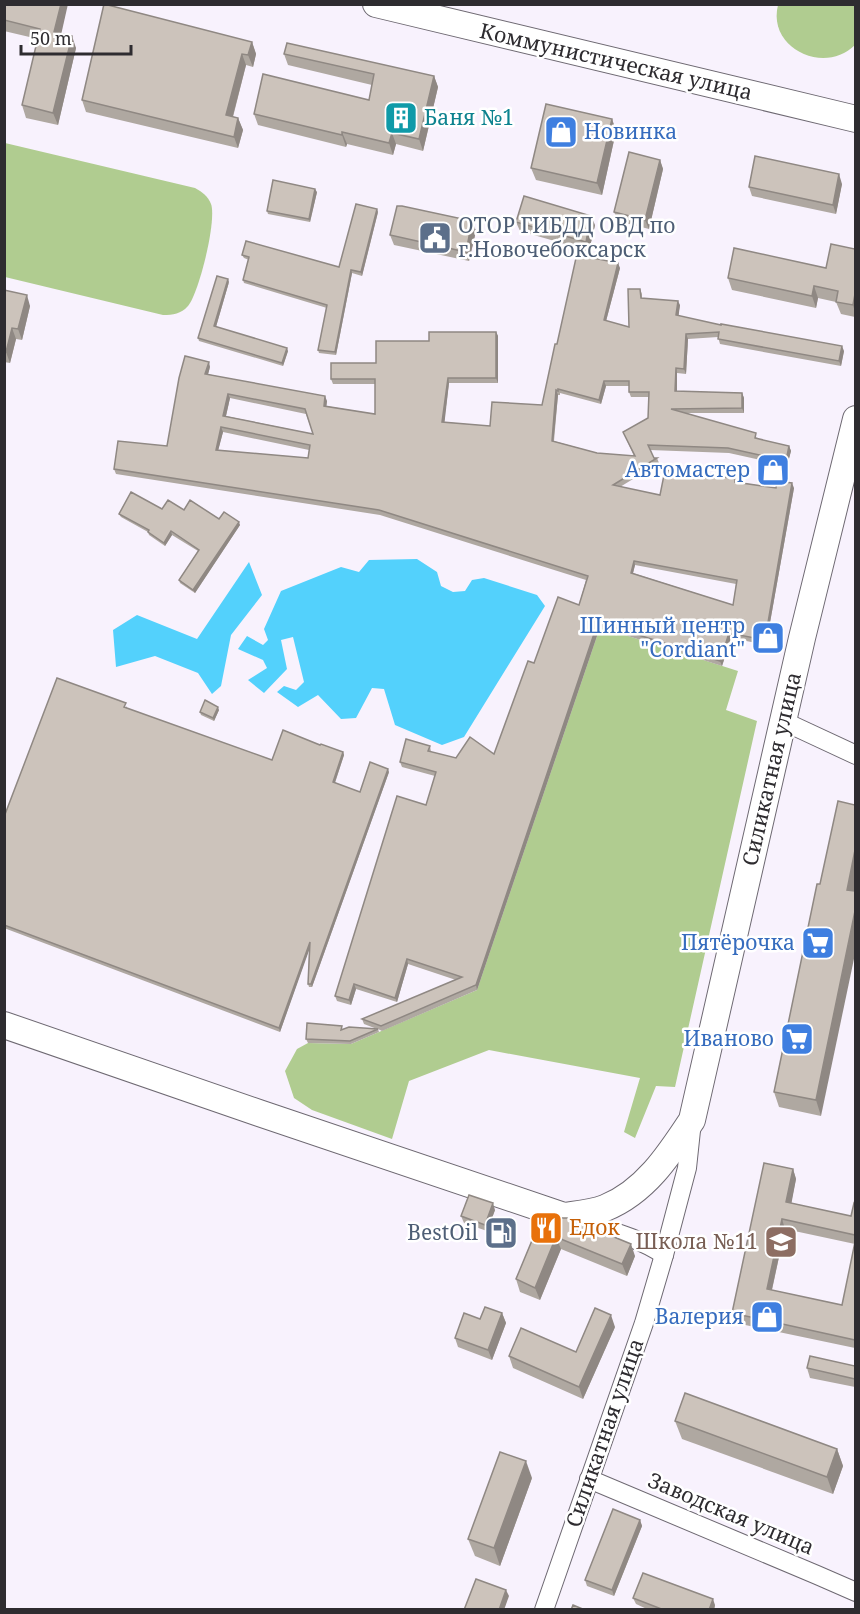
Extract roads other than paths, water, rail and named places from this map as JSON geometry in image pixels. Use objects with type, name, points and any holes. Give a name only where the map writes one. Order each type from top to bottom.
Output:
[{"type":"street","name":"Коммунистическая улица","points":[[376,4],[422,10],[855,119]]},
{"type":"street","name":"Силикатная улица","points":[[544,1610],[644,1323],[687,1167],[692,1120],[855,419]]},
{"type":"street","points":[[783,721],[855,755]]},
{"type":"street","points":[[4,1025],[644,1243],[664,1255]]},
{"type":"street","name":"Силикатная улица","points":[[564,1216],[586,1214],[605,1208],[625,1197],[647,1180],[671,1153],[692,1120]]},
{"type":"street","name":"Заводская улица","points":[[589,1479],[855,1592]]},
{"type":"water","points":[[417,559],[437,572],[441,586],[453,592],[465,591],[472,580],[484,578],[537,595],[545,606],[464,737],[442,745],[395,725],[384,689],[372,688],[356,718],[341,719],[318,695],[298,707],[277,692],[284,686],[296,690],[304,682],[293,637],[281,640],[287,669],[264,693],[248,680],[267,668],[263,660],[238,649],[247,636],[263,645],[268,640],[264,629],[281,591],[341,567],[359,572],[369,560]]},
{"type":"water","points":[[249,562],[262,595],[231,635],[221,686],[212,694],[198,673],[155,656],[116,667],[113,630],[137,615],[197,639]]},
{"type":"place","name":"Баня №1","points":[[401,118]]},
{"type":"place","name":"Новинка","points":[[561,132]]},
{"type":"place","name":"ОТОР ГИБДД ОВД по г.Новочебоксарск","points":[[435,238]]},
{"type":"place","name":"Автомастер","points":[[773,470]]},
{"type":"place","name":"Шинный центр \"Cordiant\"","points":[[768,638]]},
{"type":"place","name":"Пятёрочка","points":[[818,943]]},
{"type":"place","name":"Иваново","points":[[797,1039]]},
{"type":"place","name":"Едок","points":[[546,1228]]},
{"type":"place","name":"BestOil","points":[[501,1233]]},
{"type":"place","name":"Школа №11","points":[[781,1242]]},
{"type":"place","name":"Валерия","points":[[767,1317]]}]
